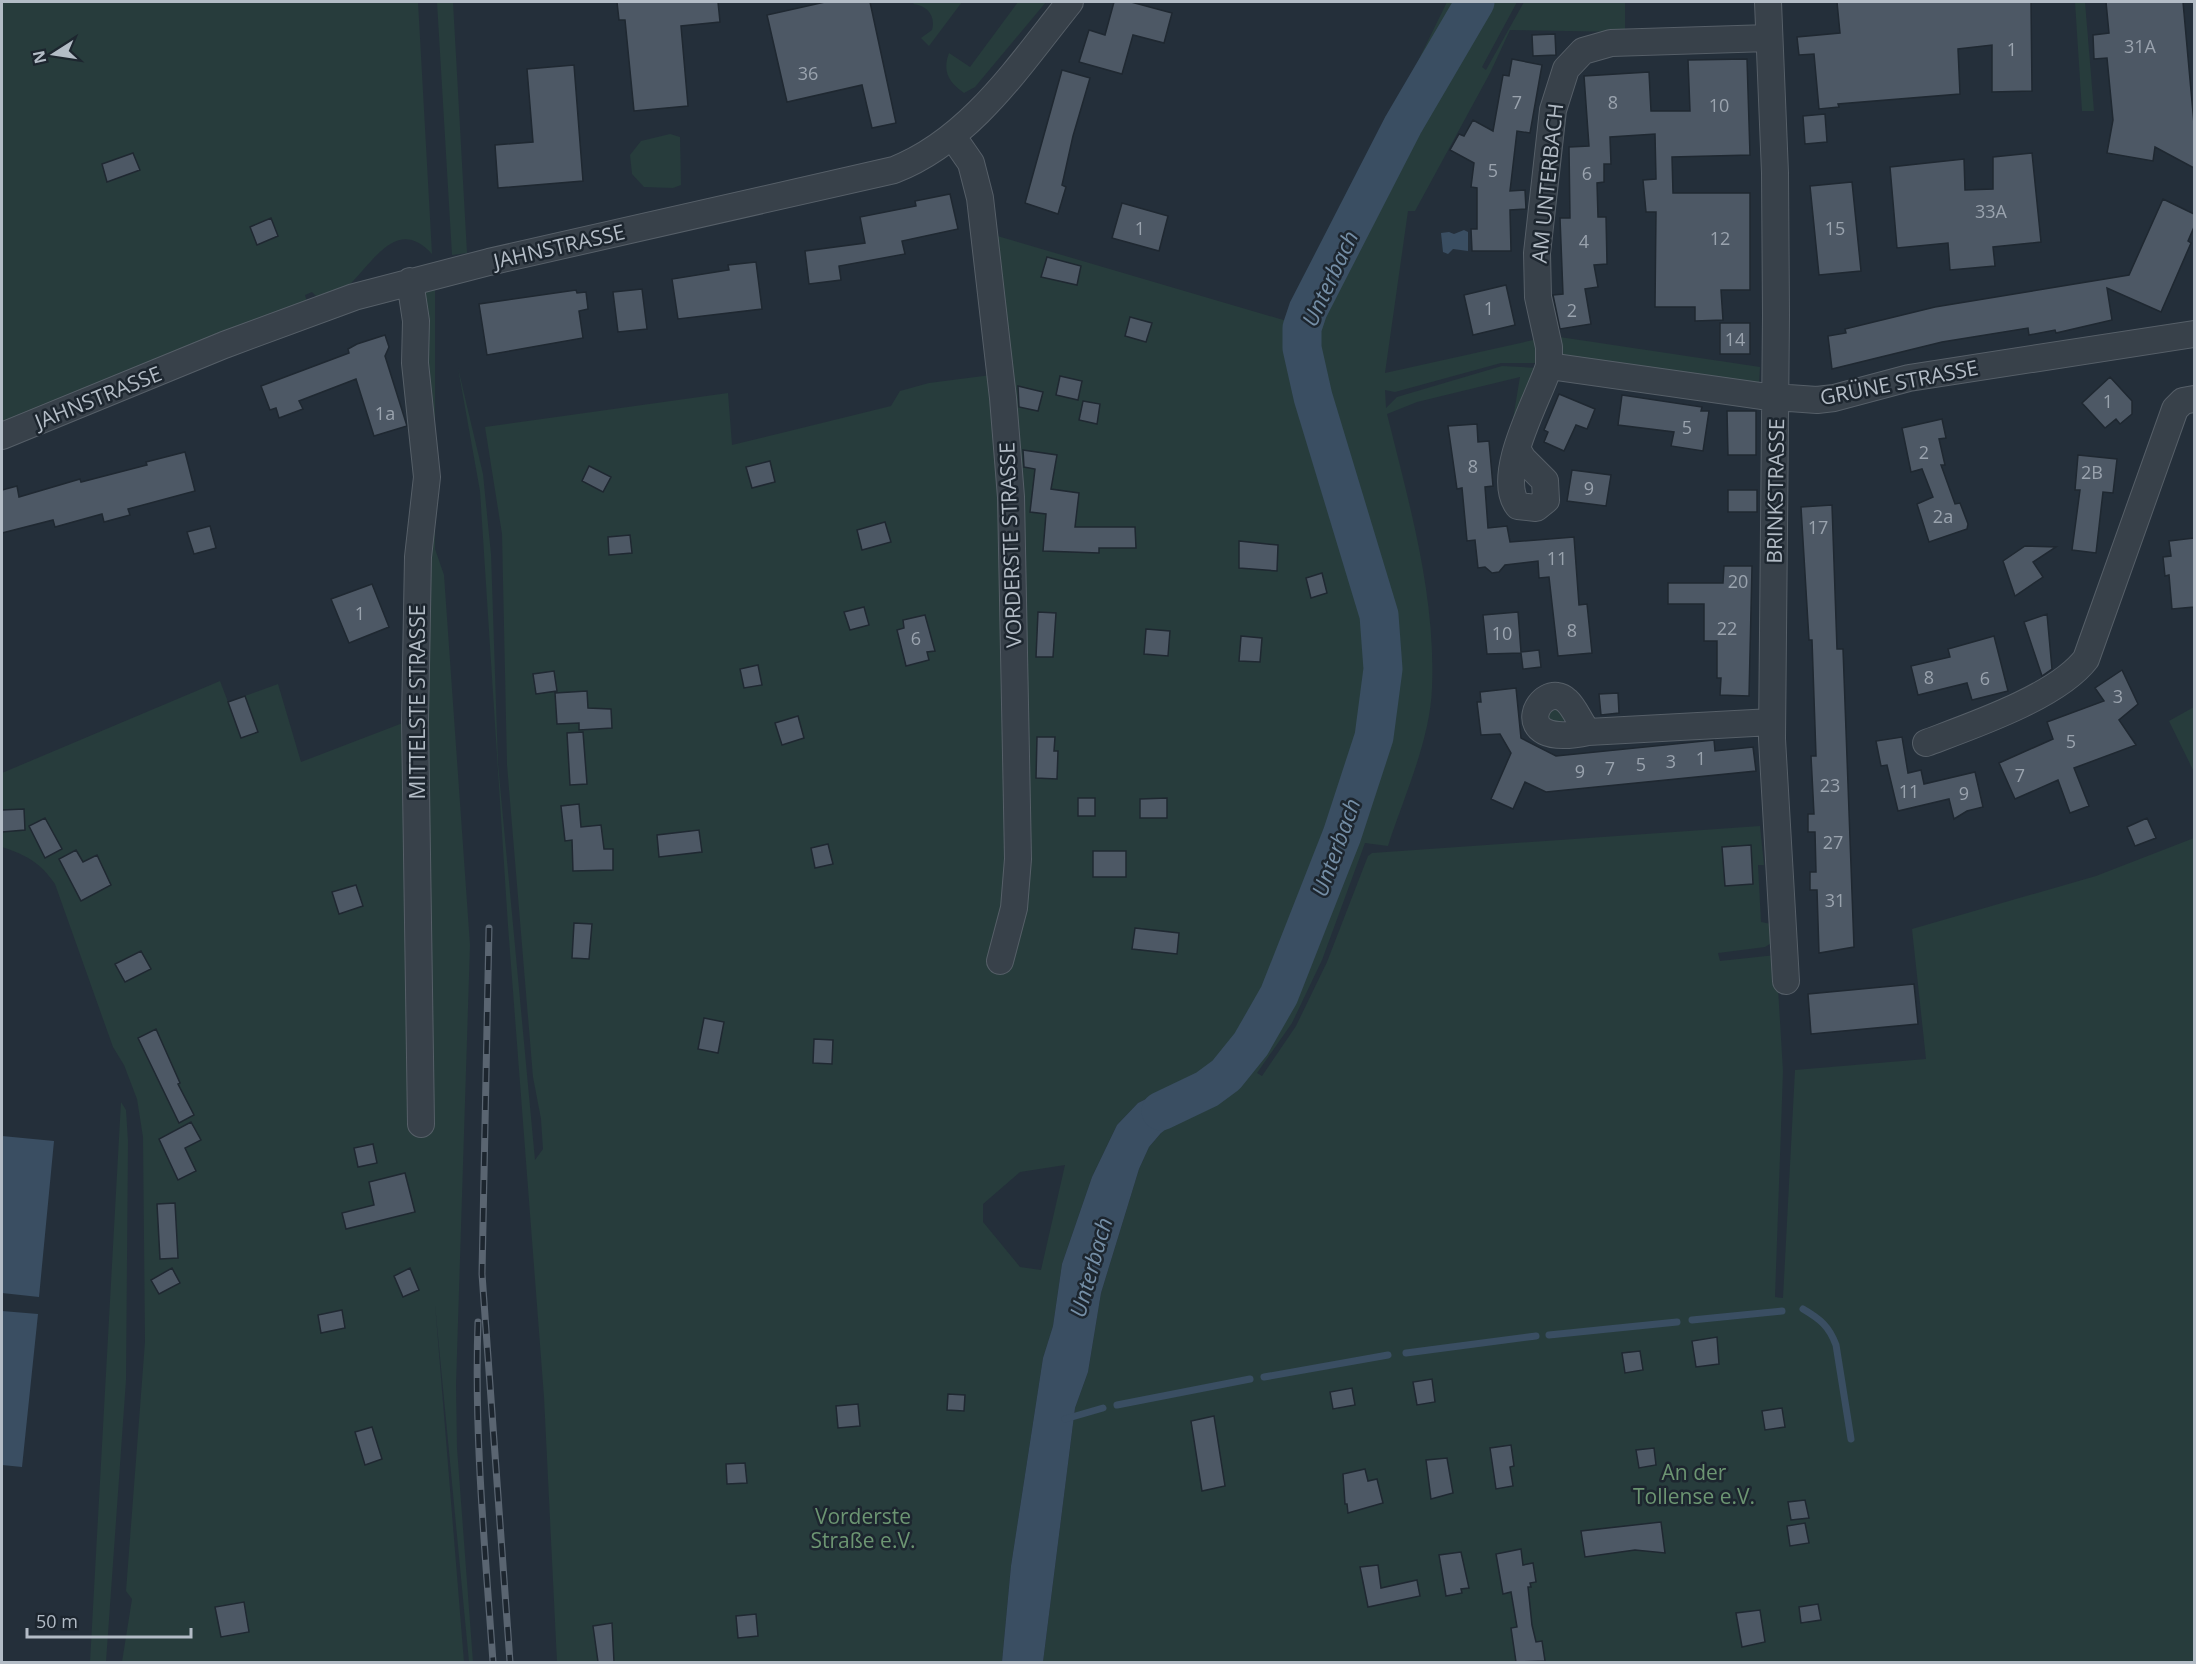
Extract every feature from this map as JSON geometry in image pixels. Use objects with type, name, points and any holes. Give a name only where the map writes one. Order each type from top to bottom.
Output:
[{"type":"street","name":"JAHNSTRASSE","points":[[2,436],[224,345],[354,297],[411,281],[894,170],[918,161],[953,137],[992,98],[1070,2]]},
{"type":"street","name":"BRINKSTRASSE","points":[[1768,2],[1775,173],[1776,397],[1773,722],[1776,831],[1786,981]]},
{"type":"street","name":"AM UNTERBACH","points":[[1549,366],[1549,347],[1538,297],[1537,253],[1553,110],[1566,69],[1583,51],[1611,44],[1769,38]]},
{"type":"street","name":"VORDERSTE STRASSE","points":[[953,137],[971,163],[980,198],[1003,398],[1011,497],[1018,860],[1014,908],[1000,960]]},
{"type":"street","name":"MITTELSTE STRASSE","points":[[411,281],[416,321],[415,363],[427,477],[418,556],[415,720],[421,1124]]},
{"type":"street","name":"GRÜNE STRASSE","points":[[1549,366],[1776,397],[1834,398],[1909,378],[2194,334]]},
{"type":"street","points":[[1517,449],[1521,429],[1549,366]]},
{"type":"street","points":[[1926,743],[1973,725],[2052,688],[2078,670],[2086,660],[2175,410],[2183,401],[2194,399]]},
{"type":"street","points":[[1588,732],[1773,722]]},
{"type":"green space","points":[[2,2],[418,2],[432,254],[419,243],[408,239],[397,241],[376,255],[342,290],[318,298],[312,292],[305,295],[307,302],[2,428]]},
{"type":"green space","points":[[437,2],[453,2],[467,253],[452,255]]},
{"type":"green space","points":[[915,2],[962,2],[929,46],[921,38],[932,30],[933,20],[926,9],[913,4]]},
{"type":"green space","points":[[1018,2],[1046,2],[975,87],[964,93],[948,76],[946,66],[949,53],[970,67]]},
{"type":"green space","points":[[1447,2],[1517,2],[1482,67],[1486,70],[1524,2],[1625,2],[1625,32],[1510,30],[1490,73],[1415,211],[1408,211],[1385,373],[1538,339],[1540,363],[1501,363],[1395,392],[1385,390],[1386,408],[1397,397],[1502,366],[1539,368],[1519,419],[1513,419],[1520,377],[1417,402],[1387,414],[1419,550],[1430,618],[1432,688],[1427,728],[1388,846],[1365,843],[1322,960],[1292,1023],[1257,1073],[1262,1076],[1296,1026],[1327,962],[1368,856],[1372,853],[1760,826],[1764,865],[1758,865],[1761,922],[1771,924],[1773,942],[1765,947],[1718,953],[1720,961],[1776,955],[1783,1071],[1775,1297],[1783,1298],[1795,1070],[1926,1059],[1912,929],[2096,876],[2194,838],[2194,1662],[1043,1662],[1075,1408],[1088,1372],[1101,1293],[1139,1169],[1149,1147],[1161,1133],[1164,1090],[1138,1103],[1117,1125],[1092,1177],[1062,1264],[1053,1326],[1043,1358],[1011,1566],[1002,1662],[557,1662],[544,1397],[508,926],[480,491],[458,368],[483,474],[491,554],[498,764],[535,1160],[543,1149],[541,1119],[533,1077],[507,765],[502,534],[485,427],[728,393],[732,445],[891,406],[900,391],[929,383],[991,375],[994,235],[1290,322]],"holes":[[[1065,1165],[1041,1270],[1020,1267],[983,1222],[983,1204],[1020,1172]]]},
{"type":"green space","points":[[2075,2],[2085,2],[2094,111],[2082,111]]},
{"type":"green space","points":[[670,134],[680,137],[681,185],[673,188],[644,187],[632,174],[630,155],[641,141]]},
{"type":"green space","points":[[435,289],[435,503],[423,291]]},
{"type":"green space","points":[[1553,336],[1760,367],[1759,385],[1563,355]]},
{"type":"green space","points":[[435,503],[435,549],[444,575],[470,945],[456,1385],[457,1448],[473,1662],[469,1662],[435,1304],[464,1662],[122,1662],[132,1599],[126,1591],[145,1342],[143,1137],[137,1099],[124,1065],[113,1047],[55,884],[32,860],[2,847],[2,773],[220,681],[228,702],[278,684],[301,762],[408,721],[430,521]]},
{"type":"green space","points":[[1552,703],[1567,718],[1555,728],[1543,711]]},
{"type":"green space","points":[[2194,707],[2194,772],[2169,721]]},
{"type":"green space","points":[[121,1102],[126,1110],[128,1141],[126,1380],[106,1662],[90,1662]]},
{"type":"water","points":[[1464,230],[1468,232],[1468,251],[1453,249],[1448,254],[1443,252],[1441,233],[1454,234]]},
{"type":"water","points":[[1187,1086],[1207,1089],[1198,1105],[1161,1133],[1149,1147],[1139,1169],[1101,1293],[1088,1372],[1075,1408],[1043,1662],[1002,1662],[1011,1566],[1043,1358],[1053,1326],[1062,1264],[1092,1177],[1117,1125],[1138,1103],[1164,1090]]},
{"type":"water","points":[[2,1136],[54,1141],[39,1297],[2,1293]]},
{"type":"water","points":[[2,1311],[38,1314],[22,1467],[2,1465]]},
{"type":"building","points":[[617,2],[718,2],[720,22],[681,26],[688,106],[634,111],[625,20],[619,20]]},
{"type":"building","points":[[825,2],[870,2],[896,123],[872,128],[862,85],[787,102],[767,15]]},
{"type":"building","points":[[1114,2],[1131,2],[1172,13],[1164,43],[1133,35],[1122,74],[1079,62],[1089,30],[1105,35]]},
{"type":"building","points":[[1837,2],[2031,2],[2032,91],[1992,92],[1992,45],[1958,49],[1960,94],[1838,104],[1839,107],[1819,109],[1814,54],[1799,55],[1797,37],[1840,33]]},
{"type":"building","points":[[2106,2],[2183,2],[2194,124],[2194,168],[2155,147],[2153,161],[2107,153],[2113,120],[2107,58],[2094,59],[2093,35],[2109,33]]},
{"type":"building","points":[[1555,34],[1556,55],[1533,56],[1532,35]]},
{"type":"building","points":[[1512,59],[1542,65],[1530,133],[1517,131],[1510,191],[1525,190],[1526,209],[1510,210],[1511,251],[1472,251],[1471,229],[1477,229],[1477,188],[1471,187],[1474,163],[1450,150],[1459,134],[1464,136],[1473,120],[1493,131],[1503,75],[1509,76]]},
{"type":"building","points":[[1747,59],[1750,155],[1672,157],[1673,193],[1750,193],[1750,290],[1721,290],[1723,320],[1695,321],[1695,307],[1655,307],[1656,212],[1646,212],[1643,180],[1656,179],[1655,134],[1610,137],[1611,164],[1604,164],[1604,182],[1597,183],[1598,217],[1606,217],[1607,264],[1594,265],[1598,287],[1585,289],[1591,324],[1560,329],[1553,295],[1563,294],[1560,218],[1570,218],[1569,147],[1589,146],[1584,76],[1649,72],[1651,111],[1690,111],[1688,60]]},
{"type":"building","points":[[574,65],[583,181],[498,188],[495,145],[533,142],[527,69]]},
{"type":"building","points":[[1062,70],[1090,78],[1073,136],[1062,185],[1066,187],[1058,214],[1025,203]]},
{"type":"building","points":[[1825,114],[1827,142],[1805,144],[1803,116]]},
{"type":"building","points":[[133,153],[140,170],[107,182],[102,164]]},
{"type":"building","points":[[2032,153],[2041,242],[1993,247],[1995,266],[1950,270],[1948,243],[1897,248],[1890,167],[1964,159],[1965,190],[1993,189],[1993,157]]},
{"type":"building","points":[[1852,182],[1861,271],[1819,275],[1810,186]]},
{"type":"building","points":[[950,194],[958,229],[902,241],[905,254],[839,266],[841,280],[809,284],[805,251],[865,243],[860,217],[916,206],[915,201]]},
{"type":"building","points":[[2163,199],[2194,214],[2194,227],[2188,241],[2191,243],[2161,312],[2107,288],[2112,320],[2056,333],[2055,330],[2029,335],[2028,328],[1942,342],[1832,369],[1828,336],[1846,333],[1845,329],[1935,307],[2129,275]]},
{"type":"building","points":[[1122,203],[1168,216],[1159,251],[1112,238]]},
{"type":"building","points":[[271,218],[278,236],[257,245],[250,227]]},
{"type":"building","points":[[1047,257],[1081,266],[1077,285],[1041,277]]},
{"type":"building","points":[[756,262],[762,309],[678,319],[672,279],[729,270],[728,265]]},
{"type":"building","points":[[1506,285],[1515,325],[1473,335],[1464,295]]},
{"type":"building","points":[[642,289],[647,329],[618,332],[613,292]]},
{"type":"building","points":[[576,290],[577,293],[586,292],[588,309],[579,311],[583,338],[487,355],[479,304]]},
{"type":"building","points":[[1130,317],[1152,323],[1146,342],[1125,336]]},
{"type":"building","points":[[1720,323],[1750,323],[1750,354],[1720,354]]},
{"type":"building","points":[[385,335],[389,347],[385,356],[407,426],[374,436],[356,379],[299,401],[303,409],[279,418],[276,408],[270,410],[261,386],[349,353],[348,349],[357,344]]},
{"type":"building","points":[[1060,376],[1082,381],[1078,400],[1056,395]]},
{"type":"building","points":[[2110,377],[2132,401],[2132,414],[2120,424],[2116,419],[2105,428],[2082,403]]},
{"type":"building","points":[[1018,386],[1043,392],[1038,411],[1019,407]]},
{"type":"building","points":[[1559,394],[1595,409],[1587,429],[1576,425],[1564,451],[1544,442],[1548,432],[1544,430]]},
{"type":"building","points":[[1622,395],[1702,407],[1701,411],[1709,411],[1703,451],[1671,446],[1674,432],[1618,425]]},
{"type":"building","points":[[1083,401],[1100,404],[1097,424],[1079,420]]},
{"type":"building","points":[[1727,411],[1756,411],[1756,455],[1728,455]]},
{"type":"building","points":[[1942,419],[1946,438],[1939,439],[1945,465],[1941,465],[1955,504],[1960,503],[1968,524],[1967,529],[1929,542],[1917,504],[1933,497],[1922,469],[1911,472],[1902,428]]},
{"type":"building","points":[[1477,424],[1478,442],[1489,441],[1493,486],[1485,487],[1488,528],[1507,526],[1510,542],[1574,537],[1579,605],[1587,604],[1592,653],[1558,656],[1549,577],[1539,578],[1538,561],[1505,565],[1499,572],[1492,573],[1485,567],[1478,568],[1475,540],[1467,541],[1462,488],[1457,489],[1448,426]]},
{"type":"building","points":[[1023,450],[1057,455],[1051,489],[1079,493],[1075,527],[1135,527],[1136,548],[1099,548],[1099,553],[1043,551],[1046,514],[1030,512],[1035,469],[1024,467]]},
{"type":"building","points":[[185,452],[195,491],[128,509],[130,515],[104,522],[102,514],[55,527],[53,520],[2,533],[2,490],[17,486],[19,497],[80,479],[81,482],[147,465],[146,462]]},
{"type":"building","points":[[2078,455],[2117,459],[2113,493],[2103,492],[2096,553],[2072,550],[2080,490],[2075,490]]},
{"type":"building","points":[[770,461],[775,482],[752,488],[746,467]]},
{"type":"building","points":[[589,466],[611,477],[603,492],[582,481]]},
{"type":"building","points":[[1572,470],[1611,475],[1606,506],[1567,501]]},
{"type":"building","points":[[1728,490],[1757,490],[1757,512],[1728,512]]},
{"type":"building","points":[[1832,505],[1837,649],[1843,649],[1854,947],[1819,953],[1817,890],[1810,890],[1810,872],[1816,872],[1815,832],[1808,832],[1808,814],[1814,814],[1811,756],[1816,756],[1812,640],[1809,640],[1801,507]]},
{"type":"building","points":[[885,522],[891,542],[862,550],[857,530]]},
{"type":"building","points":[[210,526],[216,548],[194,554],[187,532]]},
{"type":"building","points":[[630,535],[632,553],[609,555],[608,537]]},
{"type":"building","points":[[2194,538],[2194,607],[2172,609],[2169,575],[2165,576],[2163,557],[2171,556],[2169,541]]},
{"type":"building","points":[[1239,541],[1278,545],[1277,571],[1239,568]]},
{"type":"building","points":[[2025,546],[2056,547],[2033,562],[2043,577],[2015,596],[2003,561]]},
{"type":"building","points":[[1724,566],[1752,566],[1749,696],[1720,695],[1721,678],[1717,678],[1717,641],[1704,641],[1704,604],[1668,604],[1668,583],[1723,583]]},
{"type":"building","points":[[1322,573],[1327,593],[1311,598],[1306,578]]},
{"type":"building","points":[[372,584],[389,627],[349,643],[331,599]]},
{"type":"building","points":[[864,607],[869,625],[850,630],[844,612]]},
{"type":"building","points":[[1038,612],[1056,613],[1053,657],[1036,657]]},
{"type":"building","points":[[1518,612],[1521,652],[1539,650],[1541,667],[1523,669],[1521,653],[1487,654],[1483,615]]},
{"type":"building","points":[[2047,614],[2052,669],[2042,676],[2024,622]]},
{"type":"building","points":[[925,615],[935,651],[927,652],[929,660],[906,666],[897,630],[904,628],[903,620]]},
{"type":"building","points":[[1146,629],[1170,631],[1168,656],[1144,654]]},
{"type":"building","points":[[1241,636],[1262,638],[1260,662],[1239,661]]},
{"type":"building","points":[[1994,636],[2008,691],[1972,700],[1967,683],[1918,695],[1911,666],[1950,657],[1948,649]]},
{"type":"building","points":[[758,665],[762,685],[744,688],[740,669]]},
{"type":"building","points":[[2122,670],[2138,704],[2119,720],[2136,745],[2074,768],[2089,806],[2070,813],[2058,780],[2015,799],[1999,763],[2053,739],[2047,722],[2104,701],[2095,688]]},
{"type":"building","points":[[554,671],[557,691],[536,694],[533,674]]},
{"type":"building","points":[[1516,688],[1521,738],[1556,756],[1714,740],[1715,751],[1753,747],[1756,771],[1546,792],[1525,782],[1513,809],[1491,799],[1511,753],[1500,734],[1481,735],[1477,702],[1481,702],[1480,692]]},
{"type":"building","points":[[587,691],[588,708],[611,709],[612,728],[579,730],[579,723],[557,724],[555,693]]},
{"type":"building","points":[[1618,693],[1619,713],[1601,715],[1599,694]]},
{"type":"building","points":[[245,696],[258,732],[241,738],[228,702]]},
{"type":"building","points":[[798,716],[804,738],[782,745],[775,723]]},
{"type":"building","points":[[583,732],[587,784],[570,785],[567,733]]},
{"type":"building","points":[[1037,737],[1055,737],[1054,751],[1058,751],[1057,779],[1036,778]]},
{"type":"building","points":[[1902,737],[1908,773],[1921,770],[1924,784],[1975,772],[1983,807],[1967,811],[1954,819],[1949,799],[1898,811],[1887,765],[1881,766],[1876,741]]},
{"type":"building","points":[[1078,798],[1095,798],[1095,816],[1078,816]]},
{"type":"building","points":[[1167,798],[1167,818],[1140,818],[1140,799]]},
{"type":"building","points":[[579,804],[581,827],[601,825],[604,849],[613,849],[613,870],[573,871],[572,840],[565,841],[561,806]]},
{"type":"building","points":[[24,809],[25,830],[2,832],[2,810]]},
{"type":"building","points":[[45,818],[62,849],[45,858],[29,826]]},
{"type":"building","points":[[2147,818],[2156,838],[2135,846],[2127,827]]},
{"type":"building","points":[[699,830],[702,852],[659,857],[657,835]]},
{"type":"building","points":[[828,844],[833,864],[815,868],[811,848]]},
{"type":"building","points":[[1751,845],[1753,884],[1725,886],[1722,847]]},
{"type":"building","points":[[76,850],[83,862],[97,855],[111,885],[81,901],[59,859]]},
{"type":"building","points":[[1093,851],[1126,851],[1126,877],[1093,877]]},
{"type":"building","points":[[356,885],[363,906],[339,914],[332,892]]},
{"type":"building","points":[[574,923],[592,924],[589,959],[572,958]]},
{"type":"building","points":[[1135,928],[1179,933],[1177,954],[1132,949]]},
{"type":"building","points":[[141,951],[151,969],[125,982],[115,964]]},
{"type":"building","points":[[1914,984],[1918,1024],[1811,1034],[1808,994]]},
{"type":"building","points":[[704,1018],[724,1022],[718,1053],[698,1049]]},
{"type":"building","points":[[156,1029],[180,1083],[178,1084],[194,1115],[179,1123],[138,1038]]},
{"type":"building","points":[[814,1039],[833,1040],[832,1064],[813,1063]]},
{"type":"building","points":[[191,1122],[201,1140],[185,1148],[196,1171],[178,1180],[159,1139]]},
{"type":"building","points":[[373,1144],[377,1163],[358,1167],[354,1148]]},
{"type":"building","points":[[405,1173],[415,1212],[346,1229],[342,1213],[374,1205],[369,1182]]},
{"type":"building","points":[[175,1203],[178,1258],[160,1259],[157,1204]]},
{"type":"building","points":[[172,1268],[180,1283],[159,1294],[151,1280]]},
{"type":"building","points":[[410,1268],[419,1290],[403,1297],[394,1276]]},
{"type":"building","points":[[342,1310],[345,1328],[321,1333],[318,1315]]},
{"type":"building","points":[[1717,1337],[1719,1364],[1696,1367],[1692,1341]]},
{"type":"building","points":[[1640,1351],[1643,1370],[1625,1373],[1622,1353]]},
{"type":"building","points":[[1432,1379],[1435,1402],[1417,1405],[1413,1382]]},
{"type":"building","points":[[1352,1388],[1355,1405],[1333,1409],[1330,1392]]},
{"type":"building","points":[[948,1394],[965,1395],[964,1411],[947,1410]]},
{"type":"building","points":[[858,1404],[860,1426],[838,1428],[836,1406]]},
{"type":"building","points":[[1782,1408],[1785,1427],[1765,1430],[1762,1411]]},
{"type":"building","points":[[1214,1416],[1225,1486],[1202,1491],[1191,1421]]},
{"type":"building","points":[[372,1427],[382,1459],[365,1465],[355,1432]]},
{"type":"building","points":[[1511,1445],[1514,1466],[1510,1467],[1513,1486],[1496,1489],[1490,1448]]},
{"type":"building","points":[[1654,1448],[1656,1465],[1639,1468],[1636,1450]]},
{"type":"building","points":[[1447,1458],[1453,1493],[1431,1499],[1426,1460]]},
{"type":"building","points":[[745,1463],[747,1483],[727,1484],[726,1464]]},
{"type":"building","points":[[1365,1469],[1368,1481],[1377,1479],[1383,1503],[1348,1513],[1347,1504],[1345,1504],[1343,1474]]},
{"type":"building","points":[[1805,1500],[1809,1518],[1791,1520],[1788,1502]]},
{"type":"building","points":[[1661,1522],[1665,1553],[1635,1550],[1585,1557],[1581,1531]]},
{"type":"building","points":[[1805,1523],[1809,1543],[1790,1546],[1787,1526]]},
{"type":"building","points":[[1521,1549],[1523,1565],[1533,1563],[1536,1582],[1530,1583],[1531,1587],[1528,1587],[1532,1625],[1536,1642],[1542,1641],[1545,1661],[1516,1662],[1511,1628],[1517,1627],[1511,1592],[1503,1594],[1496,1554]]},
{"type":"building","points":[[1461,1552],[1469,1588],[1461,1589],[1462,1593],[1446,1596],[1439,1555]]},
{"type":"building","points":[[1378,1565],[1381,1588],[1417,1580],[1420,1596],[1368,1607],[1360,1567]]},
{"type":"building","points":[[244,1602],[249,1632],[221,1637],[215,1607]]},
{"type":"building","points":[[1818,1604],[1821,1620],[1801,1623],[1799,1607]]},
{"type":"building","points":[[1760,1610],[1765,1642],[1742,1647],[1736,1613]]},
{"type":"building","points":[[756,1614],[758,1636],[738,1638],[736,1616]]},
{"type":"building","points":[[612,1623],[614,1662],[598,1662],[593,1626]]},
{"type":"waterway","name":"Unterbach","points":[[1161,1111],[1207,1089],[1226,1075],[1251,1044],[1279,995],[1342,835],[1374,737],[1383,669],[1379,615],[1313,397],[1302,348],[1302,328],[1308,310],[1403,125],[1475,2]]},
{"type":"waterway","points":[[1803,1309],[1823,1324],[1836,1345],[1851,1439]]},
{"type":"waterway","points":[[1692,1320],[1782,1311]]},
{"type":"waterway","points":[[1549,1335],[1677,1322]]},
{"type":"waterway","points":[[1406,1353],[1536,1336]]},
{"type":"waterway","points":[[1264,1377],[1388,1355]]},
{"type":"waterway","points":[[1117,1405],[1250,1379]]},
{"type":"waterway","points":[[1065,1419],[1103,1408]]},
{"type":"railway","points":[[489,928],[482,1274],[510,1662]]},
{"type":"railway","points":[[478,1322],[479,1450],[493,1662]]},
{"type":"park label","name":"An der Tollense e.V.","points":[[1694,1484]]},
{"type":"park label","name":"Vorderste Straße e.V.","points":[[863,1528]]}]
